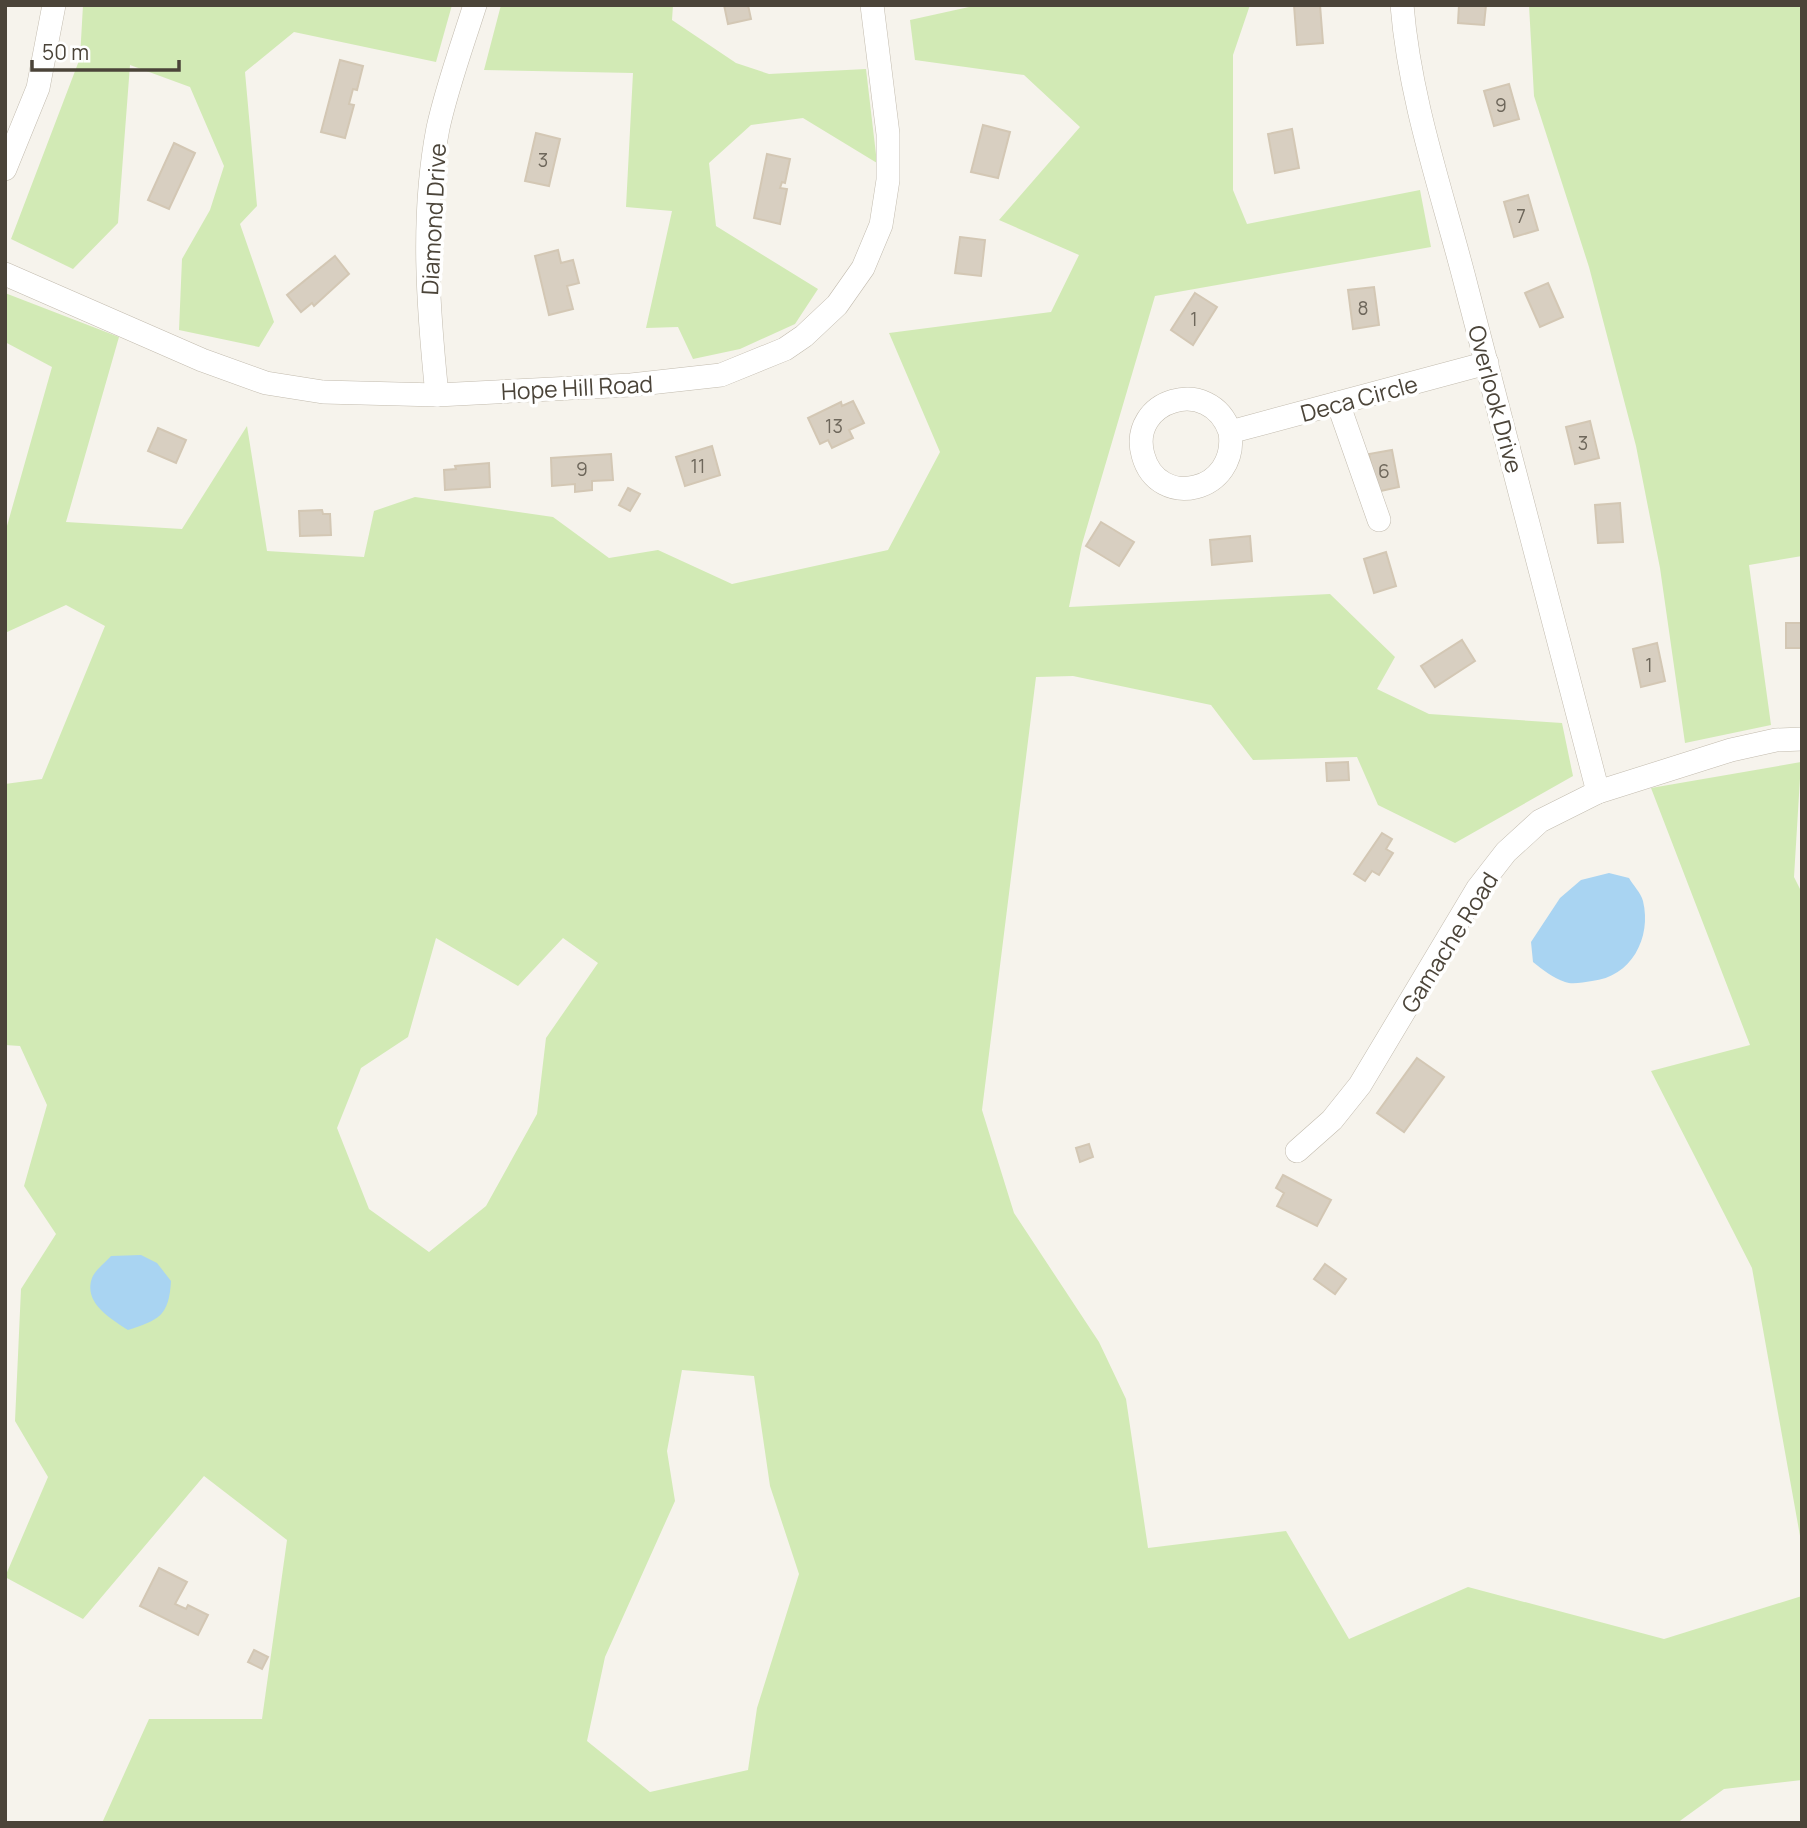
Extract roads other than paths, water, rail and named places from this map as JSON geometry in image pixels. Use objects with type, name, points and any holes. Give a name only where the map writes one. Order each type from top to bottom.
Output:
[{"type":"street","points":[[5,169],[38,88],[54,5]]},
{"type":"street","name":"Diamond Drive","points":[[437,395],[429,297],[432,173],[438,128],[475,5]]},
{"type":"street","name":"Hope Hill Road","points":[[5,274],[201,360],[266,383],[323,392],[437,395],[631,385],[722,374],[785,349],[822,322],[838,305],[863,268],[886,203],[888,134],[872,5]]},
{"type":"street","name":"Overlook Drive","points":[[1402,5],[1406,55],[1414,101],[1487,363],[1598,792]]},
{"type":"street","name":"Deca Circle","points":[[1230,432],[1487,363]]},
{"type":"street","points":[[1338,403],[1379,520]]},
{"type":"street","name":"Gamache Road","points":[[1297,1151],[1332,1120],[1360,1085],[1478,888],[1506,852],[1540,821],[1598,792],[1731,750],[1776,740],[1802,739]]},
{"type":"water","points":[[1609,873],[1629,878],[1643,901],[1644,929],[1636,953],[1628,964],[1606,978],[1568,983],[1556,978],[1533,962],[1531,942],[1560,898],[1581,880]]},
{"type":"water","points":[[141,1255],[157,1263],[171,1281],[170,1293],[160,1315],[148,1323],[128,1330],[100,1309],[91,1295],[90,1287],[93,1275],[111,1256]]}]
